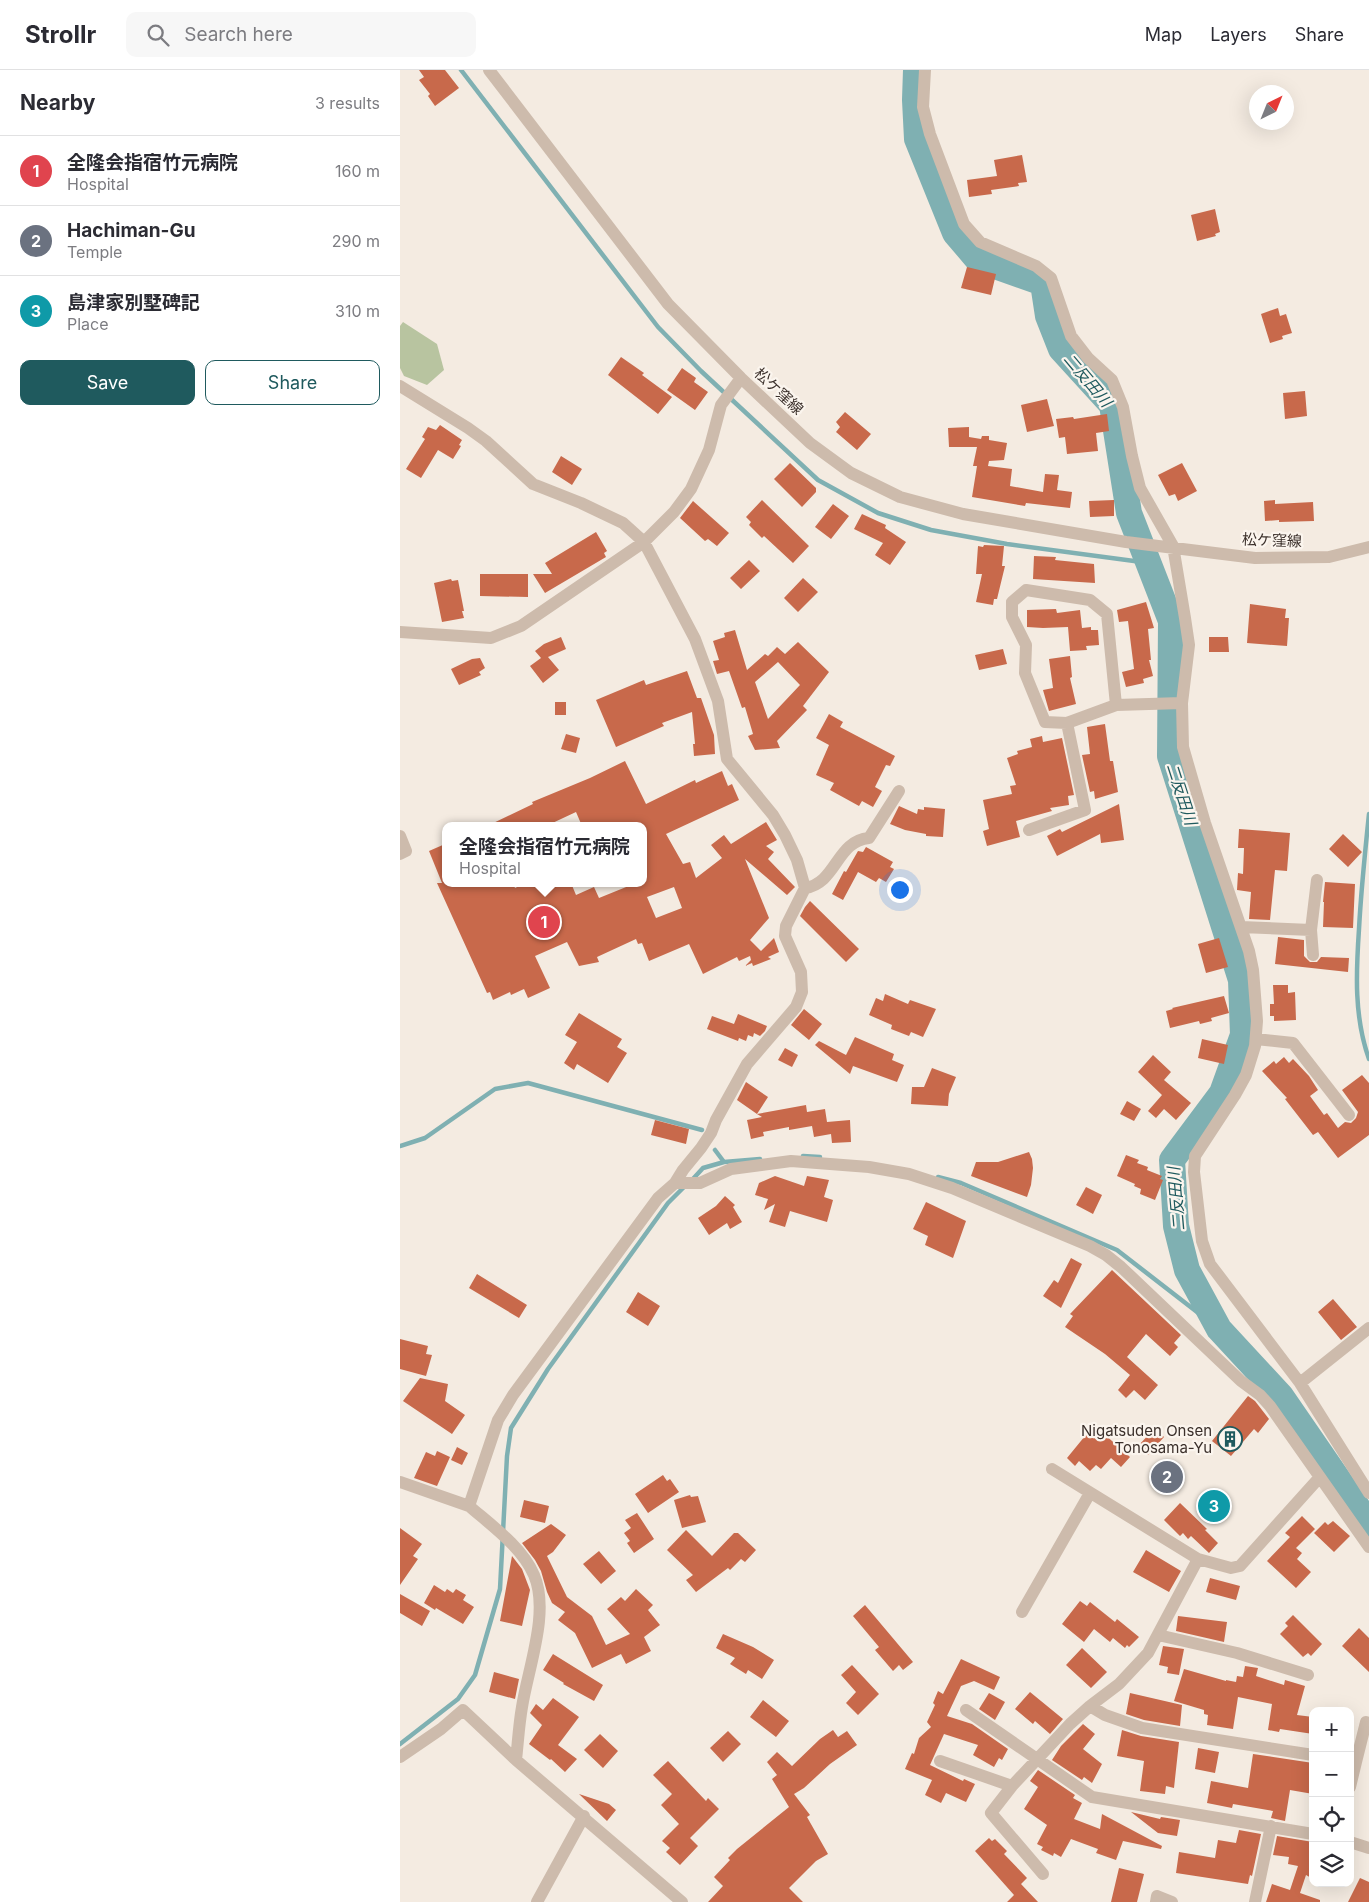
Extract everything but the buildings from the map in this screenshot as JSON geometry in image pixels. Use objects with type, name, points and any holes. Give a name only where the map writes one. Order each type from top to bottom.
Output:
[{"type":"street","name":"松ケ窪線","points":[[489,70],[668,304],[738,383],[851,474],[900,497],[963,514],[1126,542],[1255,558],[1329,557],[1369,547]]},
{"type":"street","points":[[925,70],[923,107],[930,134],[964,224],[980,242],[1036,266],[1051,278],[1072,336],[1088,358],[1112,380],[1123,407],[1140,488],[1170,546],[1188,645],[1182,703],[1183,747],[1205,823],[1249,952],[1253,970],[1257,1021],[1256,1046],[1246,1075],[1195,1156],[1194,1172],[1202,1241],[1210,1264],[1300,1384],[1369,1493]]},
{"type":"street","points":[[400,632],[491,638],[520,626],[644,542],[674,512],[691,489],[709,450],[722,404],[738,383]]},
{"type":"street","points":[[400,386],[486,441],[533,484],[581,503],[623,523],[644,542],[695,638],[718,702],[727,758],[773,815],[797,860],[805,888]]},
{"type":"street","points":[[1116,705],[1107,614],[1090,600],[1026,590],[1012,602],[1012,617],[1026,645],[1025,673],[1045,722],[1067,722],[1116,705],[1182,703]]},
{"type":"street","points":[[1029,830],[1085,810],[1067,722]]},
{"type":"street","points":[[468,1506],[498,1420],[513,1395],[658,1198],[675,1183],[682,1170],[712,1133],[716,1120],[747,1064],[796,1007],[802,992],[801,972],[785,936],[788,920],[805,888],[820,883],[847,850],[859,839],[869,838],[899,791]]},
{"type":"street","points":[[400,836],[406,851],[400,854]]},
{"type":"street","points":[[1313,955],[1311,930],[1316,880]]},
{"type":"street","points":[[1241,927],[1311,930]]},
{"type":"street","points":[[1256,1039],[1293,1043],[1349,1115]]},
{"type":"street","points":[[675,1183],[700,1183],[731,1170],[791,1161],[869,1168],[908,1174],[952,1188],[1090,1246],[1106,1255],[1121,1267],[1242,1381],[1260,1395],[1270,1406],[1369,1547]]},
{"type":"street","points":[[1300,1384],[1369,1328]]},
{"type":"street","points":[[1052,1469],[1198,1559],[1231,1568],[1240,1566],[1319,1478]]},
{"type":"street","points":[[400,1482],[468,1506],[511,1543],[534,1575],[539,1595],[539,1621],[522,1707],[516,1760]]},
{"type":"street","points":[[1022,1612],[1090,1493]]},
{"type":"street","points":[[1043,1874],[991,1813],[1012,1786],[1070,1724],[1119,1684],[1148,1653],[1198,1559]]},
{"type":"street","points":[[1158,1636],[1237,1653],[1308,1675]]},
{"type":"street","points":[[1090,1706],[1105,1715],[1142,1728],[1309,1754]]},
{"type":"street","points":[[400,1757],[441,1729],[463,1710],[516,1760],[584,1816],[682,1902]]},
{"type":"street","points":[[966,1710],[1092,1797],[1309,1833]]},
{"type":"street","points":[[1354,1758],[1366,1722]]},
{"type":"street","points":[[940,1761],[1012,1786]]},
{"type":"street","points":[[537,1902],[584,1816]]},
{"type":"street","points":[[1255,1902],[1271,1826]]},
{"type":"street","points":[[1354,1843],[1369,1848]]},
{"type":"street","points":[[1156,1902],[1157,1896],[1172,1902]]},
{"type":"green space","points":[[403,322],[437,344],[444,370],[427,385],[404,376],[400,368],[400,326]]},
{"type":"waterway","points":[[461,70],[658,327],[701,371],[818,480],[878,513],[931,530],[1007,544],[1149,563]]},
{"type":"waterway","name":"二反田川","points":[[916,70],[917,139],[955,233],[978,260],[1043,283],[1048,316],[1061,349],[1112,405],[1129,513],[1171,621],[1170,756],[1241,980],[1243,1035],[1222,1093],[1172,1160],[1176,1226],[1187,1270],[1219,1329],[1281,1396],[1369,1524]]},
{"type":"waterway","points":[[1369,814],[1361,900],[1357,978],[1358,1011],[1369,1059]]},
{"type":"waterway","points":[[400,1146],[425,1138],[495,1089],[528,1083],[702,1130]]},
{"type":"waterway","points":[[715,1150],[724,1162],[760,1159]]},
{"type":"waterway","points":[[803,1156],[820,1157]]},
{"type":"waterway","points":[[692,1180],[703,1168],[724,1162]]},
{"type":"waterway","points":[[938,1177],[961,1183],[1117,1250],[1219,1329]]},
{"type":"waterway","points":[[400,1744],[458,1699],[475,1675],[500,1589],[507,1456],[511,1428],[548,1369],[668,1203],[686,1185]]},
{"type":"place","name":"全隆会指宿竹元病院","points":[[544,922]]},
{"type":"place","name":"Nigatsuden Onsen Tonosama-Yu","points":[[1230,1439]]},
{"type":"place","name":"Hachiman-Gu","points":[[1167,1477]]},
{"type":"place","name":"島津家別墅碑記","points":[[1214,1506]]}]
